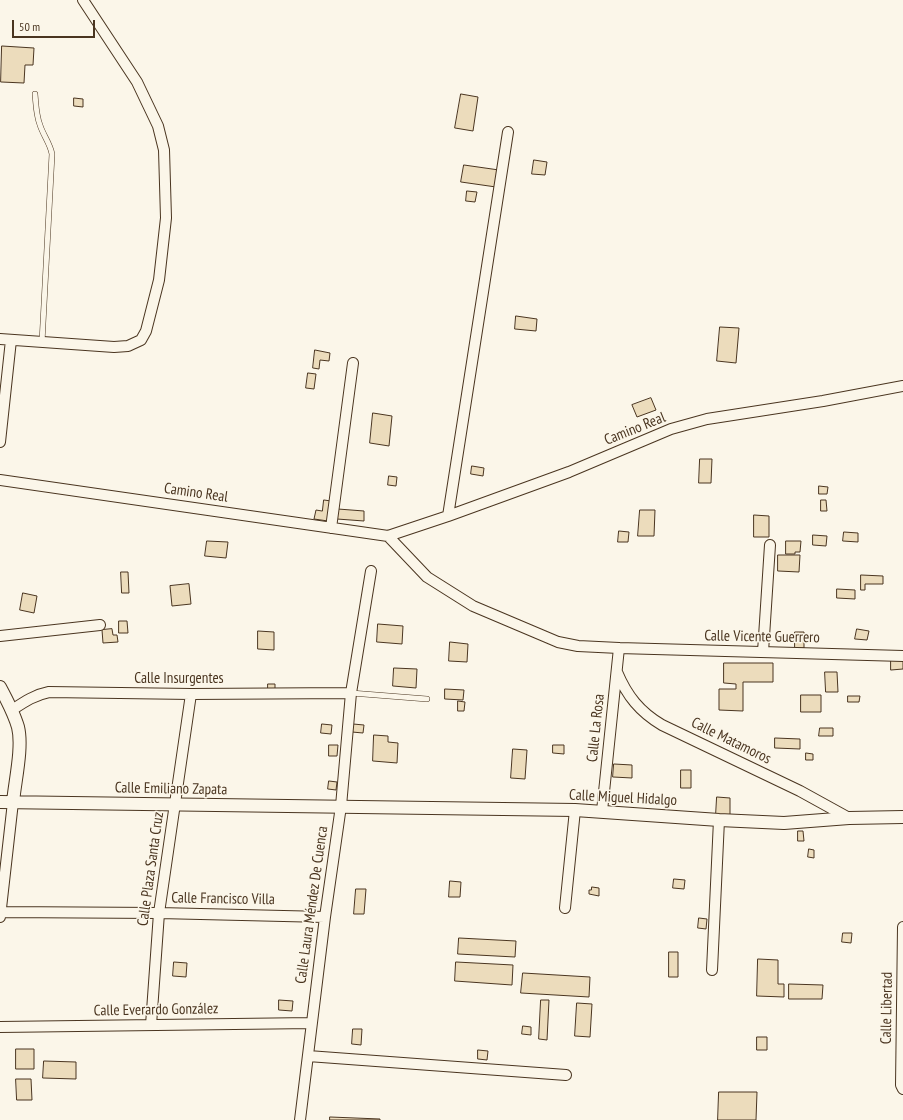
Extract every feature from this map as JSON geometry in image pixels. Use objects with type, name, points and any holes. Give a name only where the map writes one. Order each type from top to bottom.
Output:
[{"type":"street","points":[[0,339],[114,347],[128,346],[141,340],[146,331],[159,280],[166,218],[164,150],[158,126],[137,82],[83,0]]},
{"type":"street","points":[[448,516],[508,132]]},
{"type":"street","points":[[0,442],[11,340]]},
{"type":"street","points":[[331,528],[353,363]]},
{"type":"street","name":"Camino Real","points":[[0,480],[388,536],[569,472],[672,429],[707,419],[823,401],[903,386]]},
{"type":"street","points":[[388,536],[427,577],[473,606],[558,642],[578,646],[619,648]]},
{"type":"street","points":[[764,652],[770,545]]},
{"type":"street","name":"Calle Laura Méndez De Cuenca","points":[[300,1120],[325,917],[341,806],[351,693],[371,571]]},
{"type":"street","points":[[0,636],[100,625]]},
{"type":"street","name":"Calle Vicente Guerrero","points":[[619,648],[903,656]]},
{"type":"street","name":"Calle La Rosa","points":[[602,811],[619,648]]},
{"type":"street","name":"Calle Matamoros","points":[[617,672],[629,697],[650,718],[800,791],[850,818]]},
{"type":"street","points":[[0,687],[12,710],[18,728],[19,743],[0,914]]},
{"type":"street","name":"Calle Insurgentes","points":[[12,710],[31,698],[49,692],[191,694],[351,693]]},
{"type":"street","name":"Calle Plaza Santa Cruz","points":[[151,1025],[159,913],[191,694]]},
{"type":"street","name":"Calle Emiliano Zapata","points":[[0,802],[175,806],[341,806]]},
{"type":"street","name":"Calle Miguel Hidalgo","points":[[341,806],[575,810],[719,820],[784,822],[850,818],[903,817]]},
{"type":"street","points":[[565,908],[575,810]]},
{"type":"street","points":[[712,970],[719,820]]},
{"type":"street","name":"Calle Francisco Villa","points":[[0,914],[159,913],[325,917]]},
{"type":"street","name":"Calle Libertad","points":[[903,928],[901,1085],[903,1089]]},
{"type":"street","name":"Calle Everardo González","points":[[0,1027],[312,1023]]},
{"type":"street","points":[[308,1056],[566,1075]]},
{"type":"lane","points":[[35,94],[37,117],[52,154],[42,342]]},
{"type":"lane","points":[[351,693],[427,699]]},
{"type":"building","points":[[2,46],[34,48],[33,65],[25,65],[24,83],[1,82]]},
{"type":"building","points":[[461,94],[478,97],[473,131],[455,128]]},
{"type":"building","points":[[74,98],[83,99],[83,107],[74,106]]},
{"type":"building","points":[[534,160],[547,162],[545,175],[532,174]]},
{"type":"building","points":[[464,165],[499,170],[496,187],[461,182]]},
{"type":"building","points":[[467,191],[477,192],[475,202],[466,201]]},
{"type":"building","points":[[516,316],[537,319],[536,331],[515,329]]},
{"type":"building","points":[[720,327],[739,328],[736,363],[717,361]]},
{"type":"building","points":[[315,350],[330,353],[329,361],[320,360],[319,369],[313,368]]},
{"type":"building","points":[[308,373],[316,374],[314,389],[306,388]]},
{"type":"building","points":[[651,398],[656,410],[637,417],[632,405]]},
{"type":"building","points":[[373,413],[392,416],[389,446],[370,443]]},
{"type":"building","points":[[700,459],[712,459],[711,483],[699,483]]},
{"type":"building","points":[[472,466],[484,468],[483,476],[471,474]]},
{"type":"building","points":[[389,476],[397,477],[396,486],[388,485]]},
{"type":"building","points":[[819,486],[828,487],[827,494],[819,494]]},
{"type":"building","points":[[324,500],[331,501],[328,521],[314,519],[316,510],[322,511]]},
{"type":"building","points":[[821,500],[826,500],[827,511],[821,511]]},
{"type":"building","points":[[338,509],[364,511],[364,521],[337,519]]},
{"type":"building","points":[[640,510],[655,510],[654,536],[638,536]]},
{"type":"building","points":[[754,515],[769,516],[769,537],[754,537]]},
{"type":"building","points":[[619,531],[629,532],[628,542],[618,542]]},
{"type":"building","points":[[844,532],[858,533],[858,542],[843,541]]},
{"type":"building","points":[[813,535],[827,536],[826,546],[813,545]]},
{"type":"building","points":[[207,541],[228,542],[226,558],[205,556]]},
{"type":"building","points":[[786,541],[801,541],[800,552],[795,552],[795,554],[786,554]]},
{"type":"building","points":[[778,555],[800,555],[799,572],[778,571]]},
{"type":"building","points":[[121,572],[128,572],[129,593],[122,593]]},
{"type":"building","points":[[861,575],[883,576],[883,584],[865,584],[865,590],[861,590]]},
{"type":"building","points":[[189,584],[191,604],[172,606],[170,586]]},
{"type":"building","points":[[837,589],[855,590],[855,599],[837,598]]},
{"type":"building","points":[[23,593],[37,596],[34,613],[20,610]]},
{"type":"building","points":[[119,621],[127,621],[128,633],[119,633]]},
{"type":"building","points":[[378,624],[403,626],[402,644],[377,642]]},
{"type":"building","points":[[112,629],[113,635],[117,635],[118,642],[103,643],[102,630]]},
{"type":"building","points":[[857,629],[869,631],[867,640],[855,639]]},
{"type":"building","points":[[258,631],[274,632],[274,650],[258,649]]},
{"type":"building","points":[[795,632],[804,632],[804,648],[795,648]]},
{"type":"building","points":[[450,642],[468,644],[467,662],[449,661]]},
{"type":"building","points":[[891,659],[903,659],[903,669],[891,670]]},
{"type":"building","points":[[724,663],[773,663],[773,682],[743,682],[743,711],[719,710],[719,689],[736,689],[736,684],[724,683]]},
{"type":"building","points":[[394,668],[417,669],[416,688],[393,686]]},
{"type":"building","points":[[825,672],[837,672],[838,692],[826,692]]},
{"type":"building","points":[[268,684],[275,684],[275,690],[268,690]]},
{"type":"building","points":[[445,689],[464,690],[463,700],[445,699]]},
{"type":"building","points":[[801,695],[821,695],[821,712],[801,712]]},
{"type":"building","points":[[848,696],[860,696],[859,702],[848,702]]},
{"type":"building","points":[[458,701],[465,702],[464,711],[458,711]]},
{"type":"building","points":[[322,724],[332,725],[331,734],[321,733]]},
{"type":"building","points":[[353,724],[364,725],[363,733],[352,732]]},
{"type":"building","points":[[820,728],[833,728],[833,736],[819,736]]},
{"type":"building","points":[[374,735],[388,736],[388,742],[398,743],[397,763],[373,761]]},
{"type":"building","points":[[775,738],[800,739],[800,749],[775,748]]},
{"type":"building","points":[[329,745],[338,745],[337,756],[329,756]]},
{"type":"building","points":[[553,745],[564,745],[564,754],[553,753]]},
{"type":"building","points":[[513,749],[527,750],[525,779],[511,778]]},
{"type":"building","points":[[806,753],[813,754],[813,760],[806,760]]},
{"type":"building","points":[[614,764],[632,765],[632,778],[613,777]]},
{"type":"building","points":[[681,770],[691,770],[691,788],[681,788]]},
{"type":"building","points":[[329,781],[337,782],[336,790],[328,789]]},
{"type":"building","points":[[717,797],[730,798],[730,815],[716,815]]},
{"type":"building","points":[[798,831],[803,831],[804,841],[798,841]]},
{"type":"building","points":[[809,849],[814,850],[814,858],[808,857]]},
{"type":"building","points":[[674,879],[685,880],[684,889],[673,888]]},
{"type":"building","points":[[450,881],[461,882],[460,897],[449,897]]},
{"type":"building","points":[[592,887],[599,888],[599,896],[589,894],[589,890],[591,890]]},
{"type":"building","points":[[356,889],[366,889],[364,914],[354,914]]},
{"type":"building","points":[[699,918],[707,919],[706,929],[698,928]]},
{"type":"building","points":[[843,933],[852,933],[851,943],[842,942]]},
{"type":"building","points":[[459,938],[516,941],[515,957],[458,954]]},
{"type":"building","points":[[669,952],[678,952],[678,977],[669,977]]},
{"type":"building","points":[[758,959],[778,960],[778,984],[784,984],[784,997],[757,996]]},
{"type":"building","points":[[174,962],[187,963],[186,977],[173,976]]},
{"type":"building","points":[[456,962],[513,965],[512,985],[455,981]]},
{"type":"building","points":[[523,973],[590,977],[589,997],[521,993]]},
{"type":"building","points":[[789,984],[823,985],[822,999],[789,999]]},
{"type":"building","points":[[279,1000],[293,1001],[292,1011],[279,1010]]},
{"type":"building","points":[[541,1000],[549,1000],[547,1040],[539,1039]]},
{"type":"building","points":[[577,1003],[592,1004],[590,1037],[575,1036]]},
{"type":"building","points":[[523,1026],[531,1027],[531,1035],[522,1034]]},
{"type":"building","points":[[353,1029],[362,1029],[361,1045],[352,1044]]},
{"type":"building","points":[[757,1037],[767,1037],[767,1050],[757,1050]]},
{"type":"building","points":[[16,1049],[34,1049],[34,1069],[16,1069]]},
{"type":"building","points":[[478,1050],[488,1051],[487,1060],[478,1059]]},
{"type":"building","points":[[44,1061],[76,1062],[76,1079],[43,1078]]},
{"type":"building","points":[[16,1079],[31,1079],[32,1100],[17,1100]]},
{"type":"building","points":[[719,1092],[757,1092],[756,1120],[718,1120]]},
{"type":"building","points":[[330,1117],[380,1119],[380,1120],[330,1120]]}]
